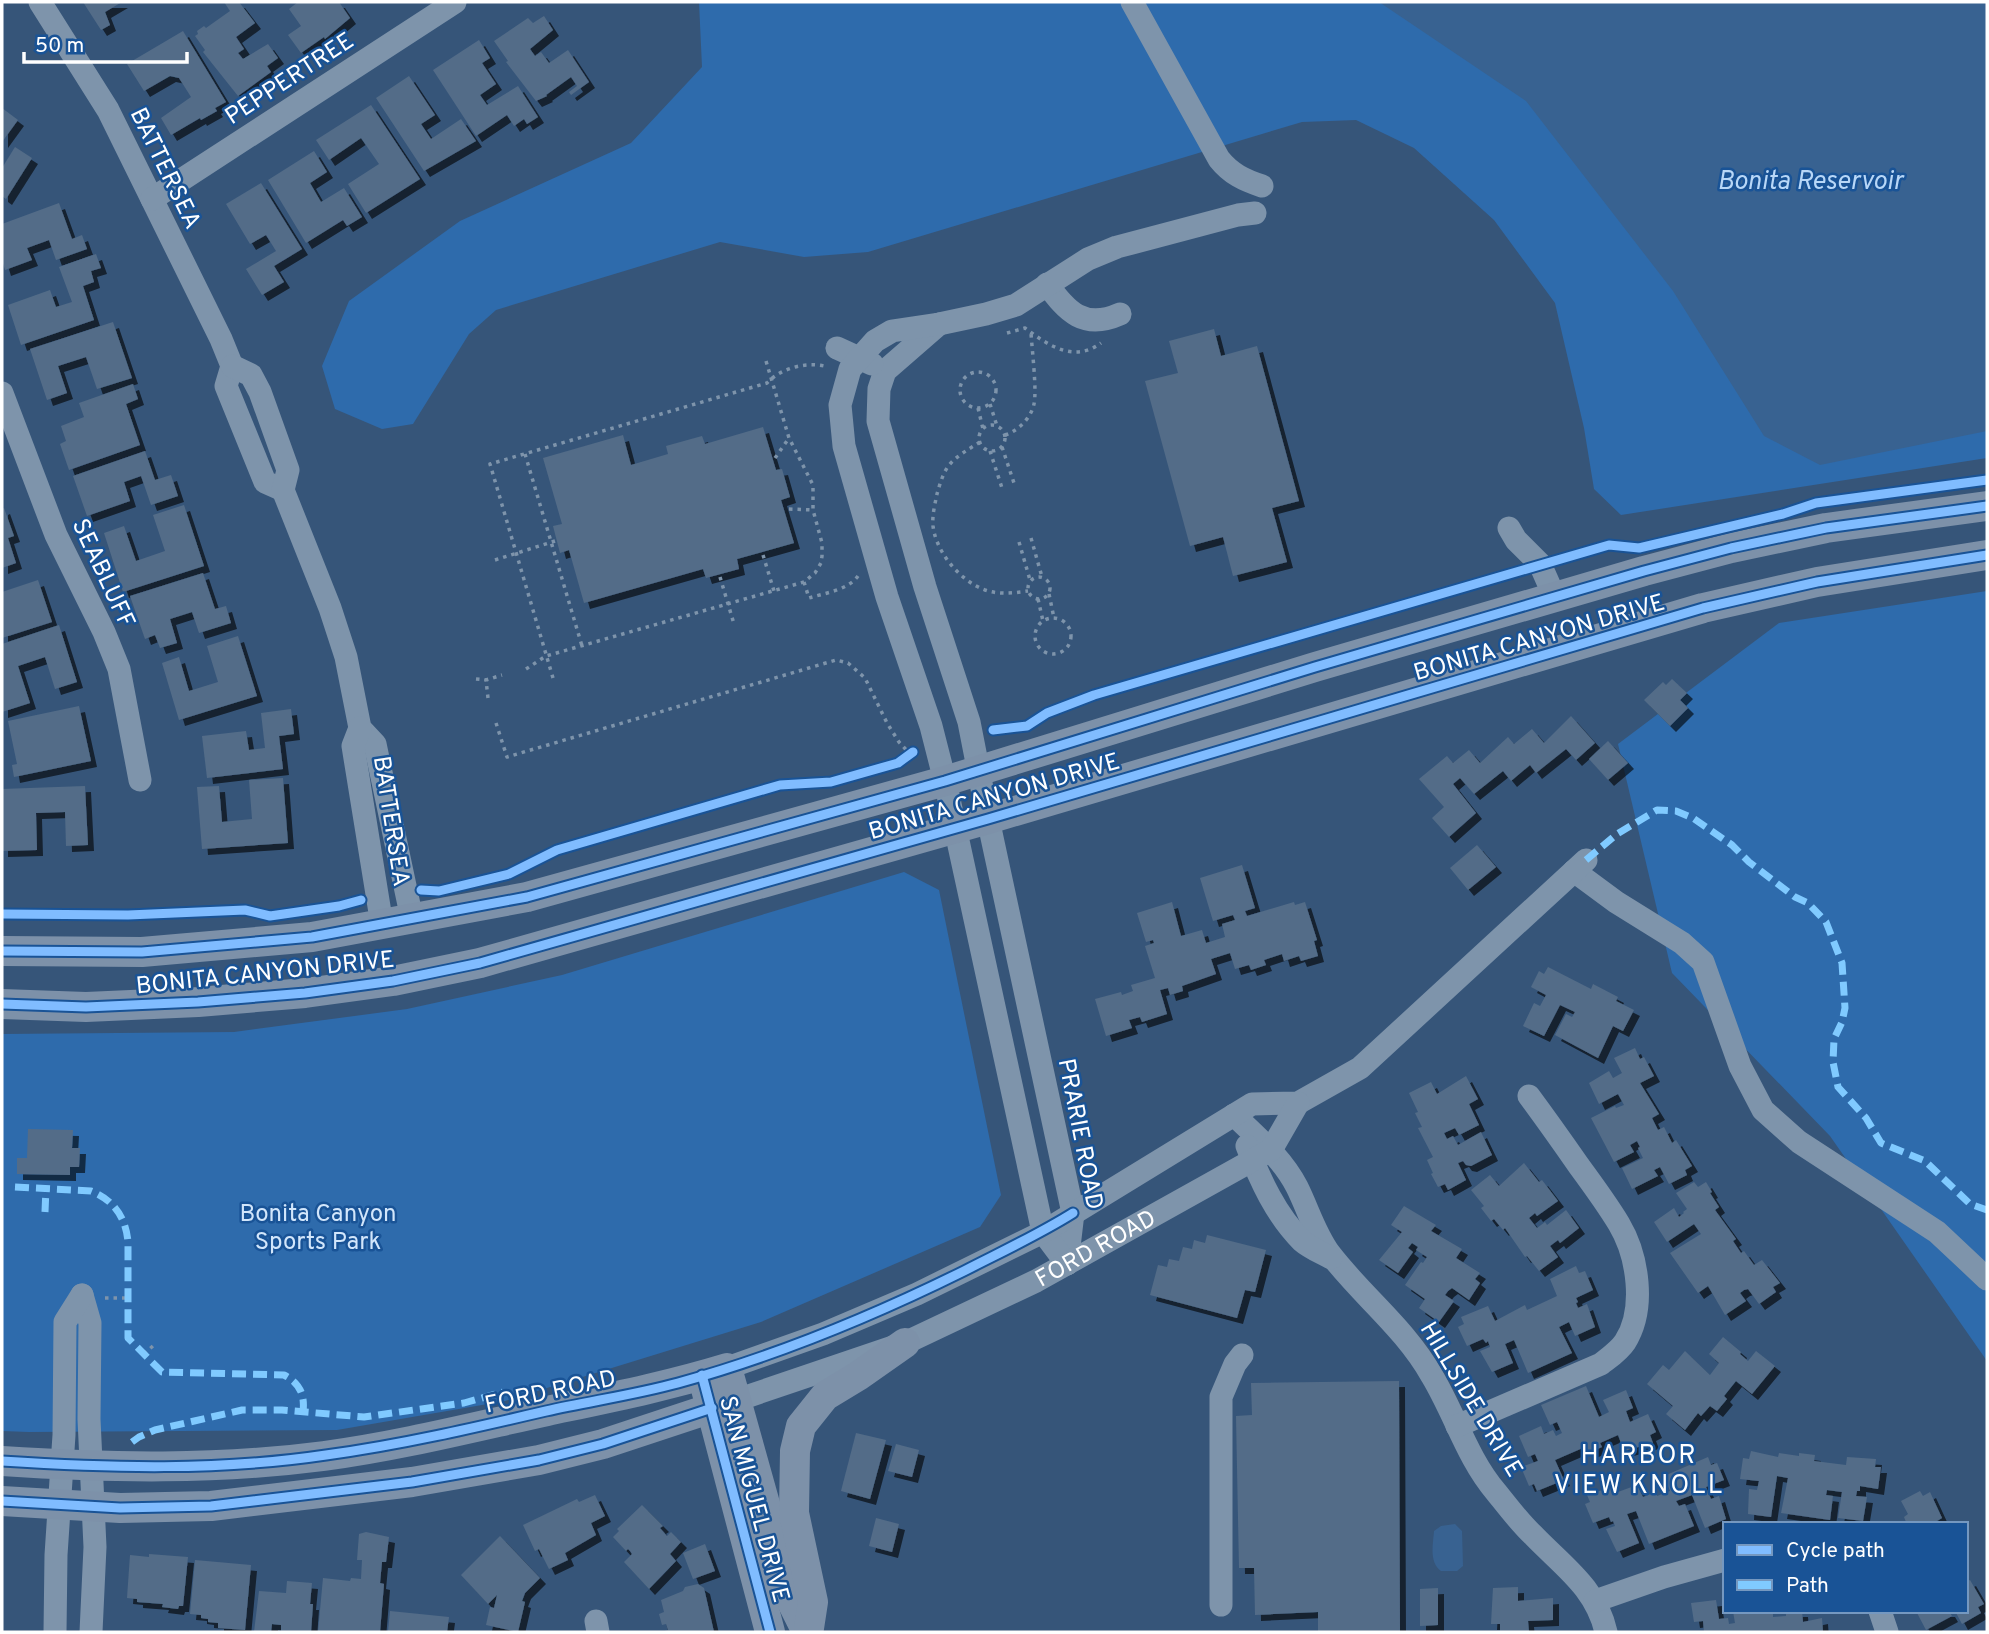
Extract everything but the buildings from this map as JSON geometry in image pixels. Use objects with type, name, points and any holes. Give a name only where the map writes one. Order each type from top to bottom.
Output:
[{"type":"main road","name":"BONITA CANYON DRIVE","points":[[2,951],[142,952],[312,937],[527,897],[945,781],[1315,667],[1731,548],[1826,528],[1987,506]]},
{"type":"main road","name":"BONITA CANYON DRIVE","points":[[2,1004],[86,1007],[198,1002],[305,993],[393,981],[480,964],[988,819],[1703,608],[1816,582],[1987,555]]},
{"type":"main road","points":[[808,1632],[813,1602],[794,1513],[795,1451],[801,1426],[825,1396],[905,1343]]},
{"type":"main road","name":"SAN MIGUEL DRIVE","points":[[714,1372],[793,1604],[808,1632]]},
{"type":"main road","name":"FORD ROAD","points":[[2,1461],[152,1467],[242,1464],[325,1455],[522,1418],[714,1372]]},
{"type":"main road","name":"SAN MIGUEL DRIVE","points":[[724,1404],[770,1632]]},
{"type":"main road","name":"FORD ROAD","points":[[2,1501],[93,1506],[211,1506],[426,1479],[539,1460],[603,1444],[724,1404]]},
{"type":"street","name":"BATTERSEA","points":[[40,2],[108,110],[221,339],[232,366],[226,386],[265,482],[283,490]]},
{"type":"street","name":"PEPPERTREE","points":[[152,199],[455,2]]},
{"type":"street","points":[[1132,2],[1219,159],[1241,179],[1262,186]]},
{"type":"street","points":[[1067,1264],[1043,1232],[945,781],[931,726],[887,597],[844,446],[841,405],[850,369],[875,341],[892,331],[939,324],[1016,305],[1088,259],[1117,247],[1255,213]]},
{"type":"street","points":[[1047,284],[1057,298],[1081,318],[1112,322]]},
{"type":"street","points":[[831,357],[860,358],[885,371],[939,324]]},
{"type":"street","name":"BATTERSEA","points":[[232,366],[251,375],[288,470],[283,490],[346,657],[360,728],[375,744],[412,919]]},
{"type":"street","name":"PRARIE ROAD","points":[[885,371],[879,389],[878,421],[925,587],[969,722],[980,770],[988,819],[1073,1213],[1067,1264]]},
{"type":"street","name":"SEABLUFF","points":[[2,393],[56,535],[119,668],[140,780]]},
{"type":"street","points":[[242,427],[268,416]]},
{"type":"street","points":[[1509,528],[1516,540],[1541,564],[1555,598]]},
{"type":"street","name":"BATTERSEA","points":[[360,728],[353,746],[382,925]]},
{"type":"street","name":"FORD ROAD","points":[[714,1372],[823,1334],[918,1294],[1043,1232],[1252,1104],[1298,1103],[1360,1068],[1580,865],[1616,902],[1682,943],[1703,962],[1740,1066],[1763,1110],[1799,1142],[1937,1233],[1987,1279]]},
{"type":"street","points":[[1457,1426],[1601,1364],[1625,1342],[1634,1321],[1637,1300],[1636,1272],[1620,1225],[1529,1096]]},
{"type":"street","points":[[1262,1155],[1298,1103]]},
{"type":"street","name":"HILLSIDE DRIVE","points":[[1234,1115],[1262,1155],[1261,1184],[1303,1242],[1336,1262],[1395,1323],[1433,1377],[1480,1474],[1534,1536],[1583,1583],[1595,1601],[1606,1632]]},
{"type":"street","name":"FORD ROAD","points":[[724,1404],[905,1343],[1003,1298],[1262,1155]]},
{"type":"street","points":[[55,1632],[65,1322],[82,1295],[90,1323],[89,1419],[95,1547],[91,1632]]},
{"type":"street","points":[[1221,1605],[1221,1397],[1242,1355]]},
{"type":"street","points":[[1595,1601],[1723,1561]]},
{"type":"street","points":[[1881,1613],[1887,1632]]},
{"type":"path","points":[[1003,334],[1025,328],[1060,350],[1075,353],[1101,344],[1112,322]]},
{"type":"path","points":[[1005,435],[1022,425],[1034,403],[1031,333]]},
{"type":"path","points":[[553,678],[490,464],[767,383],[772,377],[831,357]]},
{"type":"path","points":[[526,668],[546,656],[804,582],[815,572],[821,564],[822,543],[813,510],[813,485],[789,438],[766,361]]},
{"type":"path","points":[[975,373],[986,374],[995,383],[996,394],[990,404],[978,408],[964,400],[961,389],[965,379],[975,373]]},
{"type":"path","points":[[990,404],[997,426],[1005,435]]},
{"type":"path","points":[[978,408],[983,429]]},
{"type":"path","points":[[997,426],[983,429],[980,442],[990,451],[1002,488]]},
{"type":"path","points":[[1005,435],[1002,447],[1014,483]]},
{"type":"path","points":[[775,458],[789,438]]},
{"type":"path","points":[[980,442],[956,457],[947,467],[934,509],[933,527],[950,564],[968,582],[1003,594],[1028,591]]},
{"type":"path","points":[[990,451],[1002,447]]},
{"type":"path","points":[[524,454],[553,542],[582,646]]},
{"type":"path","points":[[789,509],[813,510]]},
{"type":"path","points":[[1031,538],[1042,577],[1049,583],[1054,618]]},
{"type":"path","points":[[495,560],[553,542]]},
{"type":"path","points":[[1019,542],[1030,580],[1028,591],[1032,597],[1038,599],[1049,594]]},
{"type":"path","points":[[763,555],[774,591]]},
{"type":"path","points":[[804,582],[809,598],[853,582],[858,575],[858,565]]},
{"type":"path","points":[[720,577],[734,625]]},
{"type":"path","points":[[1030,580],[1042,577]]},
{"type":"path","points":[[1038,599],[1043,621]]},
{"type":"path","points":[[1054,618],[1066,623],[1071,634],[1068,646],[1058,654],[1047,653],[1038,646],[1035,630],[1043,621],[1054,618]]},
{"type":"path","points":[[496,723],[507,757],[836,660],[848,663],[865,678],[887,723],[909,755]]},
{"type":"path","points":[[476,679],[486,680],[502,675]]},
{"type":"path","points":[[486,680],[488,698]]},
{"type":"path","points":[[110,1298],[128,1298]]},
{"type":"path","points":[[144,1354],[155,1344]]},
{"type":"green space","points":[[699,2],[1987,2],[1987,458],[1621,515],[1594,489],[1584,428],[1555,303],[1494,220],[1414,148],[1356,120],[1302,122],[868,252],[804,257],[720,242],[496,310],[469,334],[413,424],[382,429],[335,409],[322,366],[349,301],[460,221],[631,143],[702,67]]},
{"type":"green space","points":[[1987,591],[1987,1361],[1830,1136],[1672,973],[1618,744],[1779,623]]},
{"type":"green space","name":"Bonita Canyon Sports Park","points":[[904,872],[939,890],[1001,1195],[980,1227],[761,1322],[505,1401],[337,1430],[2,1431],[2,1034],[234,1032],[407,1009],[562,975]]},
{"type":"water","name":"Bonita Reservoir","points":[[1379,2],[1987,2],[1987,431],[1820,465],[1764,436],[1673,291],[1526,101]]},
{"type":"water","points":[[1455,1524],[1462,1531],[1463,1566],[1457,1571],[1441,1571],[1433,1558],[1434,1531],[1441,1526]]},
{"type":"marked path","points":[[1586,860],[1617,834],[1657,810],[1676,811],[1693,818],[1732,845],[1749,862],[1795,897],[1808,903],[1826,922],[1842,963],[1845,1008],[1834,1039],[1833,1062],[1838,1087],[1866,1118],[1881,1143],[1925,1161],[1970,1204],[1987,1210]]},
{"type":"marked path","points":[[15,1187],[91,1191],[106,1199],[117,1211],[125,1225],[128,1242],[128,1338],[162,1372],[284,1375],[300,1390],[303,1412]]},
{"type":"marked path","points":[[45,1212],[46,1188]]},
{"type":"marked path","points":[[132,1442],[155,1430],[242,1410],[282,1410],[364,1417],[464,1403],[503,1392]]},
{"type":"cycle path","points":[[993,730],[1027,726],[1047,713],[1094,695],[1609,545],[1639,548],[1783,514],[1816,503],[1987,480]]},
{"type":"cycle path","points":[[2,951],[142,952],[312,937],[527,897],[945,781],[1315,667],[1644,571],[1731,548],[1826,528],[1987,506]]},
{"type":"cycle path","points":[[2,1004],[86,1007],[198,1002],[305,993],[393,981],[480,963],[988,819],[1703,608],[1817,582],[1987,555]]},
{"type":"cycle path","points":[[421,890],[439,891],[509,874],[557,850],[780,785],[831,782],[898,763],[913,752]]},
{"type":"cycle path","points":[[2,914],[128,915],[245,910],[270,916],[361,900]]},
{"type":"cycle path","points":[[2,1461],[164,1467],[286,1460],[409,1441],[662,1387],[788,1348],[895,1304],[1033,1236],[1073,1213]]},
{"type":"cycle path","points":[[702,1375],[770,1632]]},
{"type":"cycle path","points":[[2,1501],[120,1508],[211,1506],[412,1482],[539,1460],[603,1444],[712,1408]]},
{"type":"district","name":"HARBOR VIEW KNOLL","points":[[1639,1469]]}]
